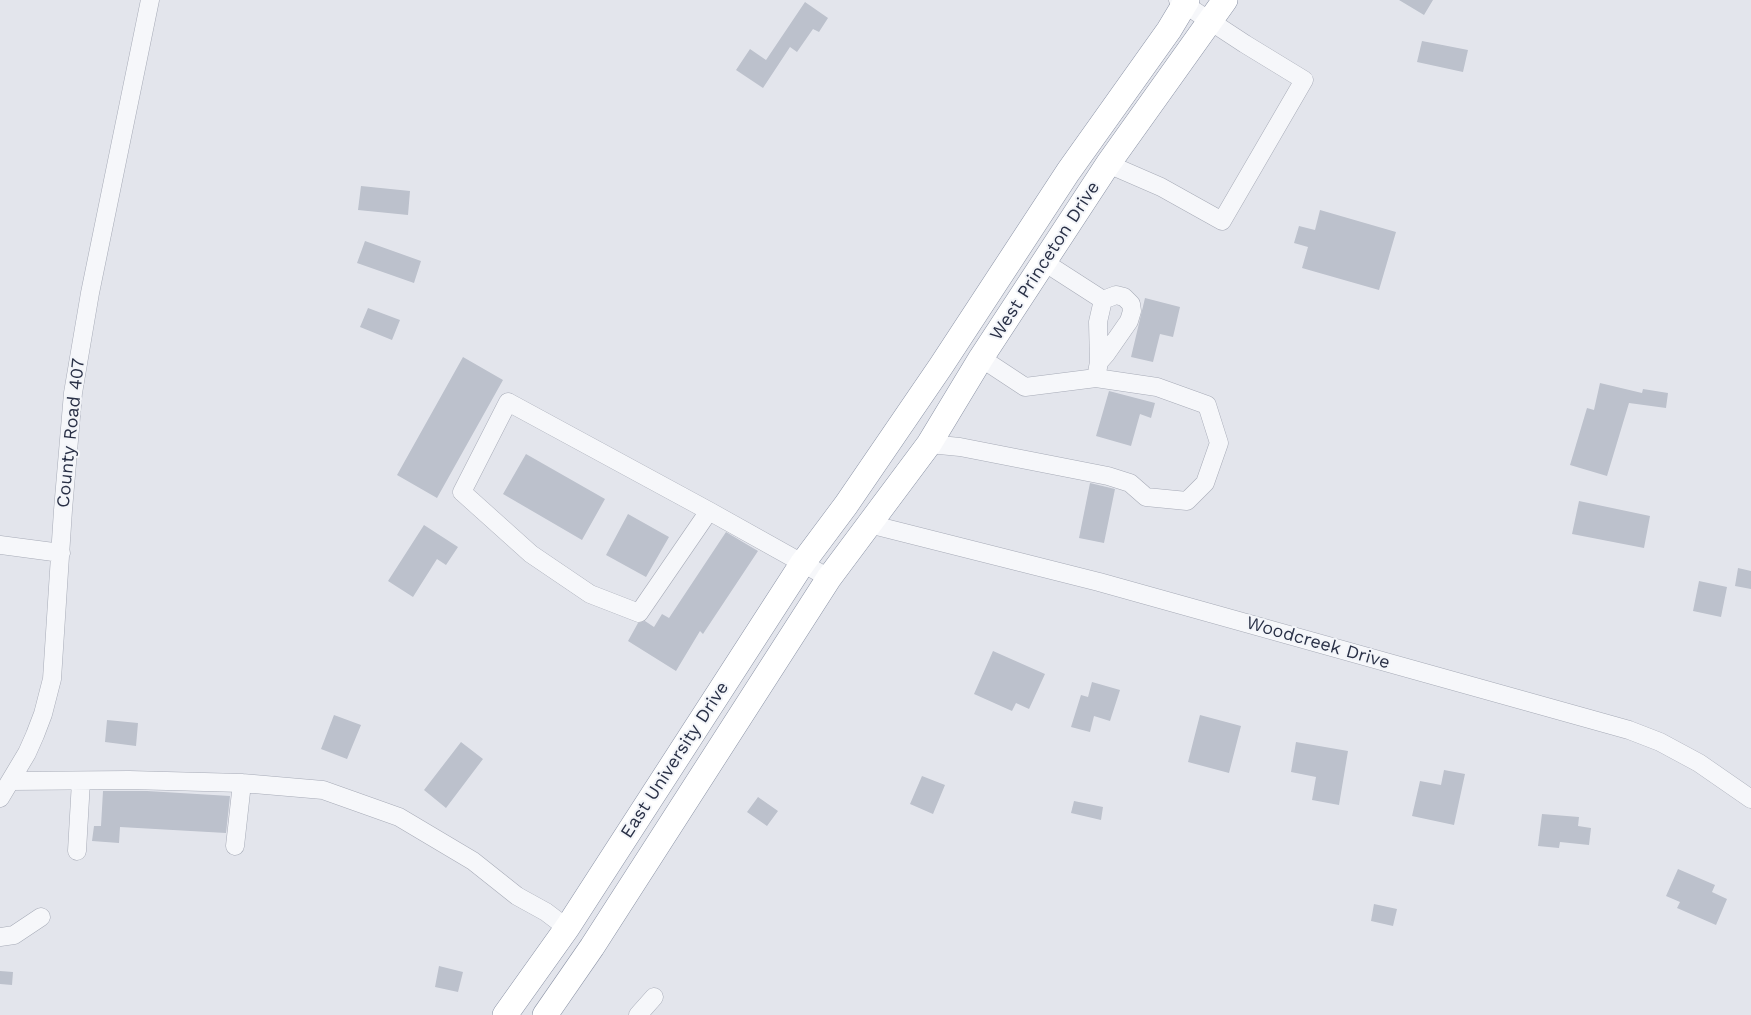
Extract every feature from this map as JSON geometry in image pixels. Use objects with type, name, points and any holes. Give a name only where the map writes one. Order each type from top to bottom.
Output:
[{"type":"highway","name":"West Princeton Drive","points":[[870,524],[929,444],[981,358],[1108,164],[1225,0]]},
{"type":"highway","name":"West Princeton Drive","points":[[846,505],[941,366],[1068,172],[1169,30],[1183,1]]},
{"type":"highway","name":"East University Drive","points":[[505,1015],[567,928],[802,564],[846,505]]},
{"type":"highway","name":"East University Drive","points":[[545,1015],[592,947],[829,578],[870,524]]},
{"type":"street","name":"County Road 407","points":[[0,798],[35,736],[52,679],[68,442],[77,368],[90,293],[150,0]]},
{"type":"street","points":[[1108,164],[1161,187],[1222,221],[1304,80],[1209,22],[1183,1]]},
{"type":"street","points":[[1044,262],[1103,300]]},
{"type":"street","points":[[1097,370],[1129,321],[1132,311],[1131,304],[1124,297],[1116,295],[1103,300]]},
{"type":"street","points":[[1097,370],[1098,322],[1103,300]]},
{"type":"street","points":[[929,444],[960,447],[1108,476],[1130,483],[1146,497],[1187,502],[1205,483],[1219,443],[1207,405],[1157,387],[1097,370],[1025,387],[981,358]]},
{"type":"street","points":[[709,511],[639,613],[590,594],[531,554],[462,492],[508,402],[709,511],[829,578]]},
{"type":"street","name":"Woodcreek Drive","points":[[870,524],[1099,582],[1629,730],[1660,742],[1699,763],[1751,799]]},
{"type":"street","points":[[0,545],[61,553]]},
{"type":"street","points":[[11,781],[129,780],[242,783],[323,790],[398,817],[473,861],[517,896],[546,912],[567,928]]},
{"type":"street","points":[[77,851],[82,781]]},
{"type":"street","points":[[235,846],[242,783]]},
{"type":"street","points":[[0,937],[14,935],[41,917]]},
{"type":"street","points":[[638,1015],[654,997]]},
{"type":"building","points":[[1399,0],[1433,0],[1424,15]]},
{"type":"building","points":[[805,2],[828,18],[819,32],[813,29],[797,52],[790,47],[763,88],[736,70],[750,49],[766,60]]},
{"type":"building","points":[[1422,41],[1468,50],[1463,72],[1417,62]]},
{"type":"building","points":[[361,186],[410,191],[408,215],[358,210]]},
{"type":"building","points":[[1320,210],[1396,232],[1379,290],[1302,268],[1308,247],[1294,243],[1299,226],[1315,230]]},
{"type":"building","points":[[365,241],[421,261],[414,283],[357,263]]},
{"type":"building","points":[[1145,298],[1180,307],[1173,337],[1160,334],[1153,362],[1131,357]]},
{"type":"building","points":[[368,308],[400,320],[392,340],[360,327]]},
{"type":"building","points":[[463,357],[503,380],[437,498],[397,475]]},
{"type":"building","points":[[1600,383],[1642,393],[1643,389],[1668,393],[1666,408],[1629,403],[1607,476],[1570,465],[1587,408],[1594,410]]},
{"type":"building","points":[[1109,391],[1155,403],[1151,418],[1140,414],[1131,446],[1096,436]]},
{"type":"building","points":[[526,454],[605,499],[582,540],[503,494]]},
{"type":"building","points":[[1090,483],[1115,489],[1104,543],[1079,538]]},
{"type":"building","points":[[1579,501],[1650,516],[1644,548],[1572,534]]},
{"type":"building","points":[[628,514],[669,537],[646,577],[606,555]]},
{"type":"building","points":[[424,525],[458,547],[446,565],[437,559],[413,597],[388,581]]},
{"type":"building","points":[[726,532],[758,551],[703,634],[700,631],[676,671],[628,641],[638,623],[645,621],[654,627],[662,614],[669,618]]},
{"type":"building","points":[[1738,568],[1751,571],[1751,589],[1735,586]]},
{"type":"building","points":[[1699,581],[1727,587],[1721,617],[1693,611]]},
{"type":"building","points":[[993,651],[1045,674],[1029,709],[1016,703],[1012,711],[974,694]]},
{"type":"building","points":[[1092,682],[1120,690],[1110,721],[1094,716],[1090,732],[1071,727],[1081,695],[1088,697]]},
{"type":"building","points":[[334,715],[361,725],[347,759],[321,749]]},
{"type":"building","points":[[1200,715],[1241,726],[1229,773],[1188,762]]},
{"type":"building","points":[[107,720],[138,723],[136,746],[105,742]]},
{"type":"building","points":[[461,742],[483,759],[446,808],[424,790]]},
{"type":"building","points":[[1296,742],[1348,751],[1339,805],[1312,800],[1316,777],[1291,772]]},
{"type":"building","points":[[1444,770],[1465,774],[1454,825],[1412,816],[1420,781],[1441,785]]},
{"type":"building","points":[[922,776],[945,785],[933,814],[910,804]]},
{"type":"building","points":[[103,791],[147,791],[230,796],[226,833],[120,827],[119,843],[92,841],[94,826],[101,826]]},
{"type":"building","points":[[758,797],[778,811],[767,826],[747,812]]},
{"type":"building","points":[[1074,801],[1103,807],[1101,820],[1071,813]]},
{"type":"building","points":[[1542,814],[1579,817],[1578,826],[1591,828],[1589,845],[1560,842],[1559,848],[1538,846]]},
{"type":"building","points":[[1678,869],[1715,885],[1712,892],[1727,899],[1716,925],[1677,908],[1680,902],[1666,896]]},
{"type":"building","points":[[1374,904],[1397,909],[1393,926],[1371,921]]},
{"type":"building","points":[[439,966],[463,972],[458,992],[435,987]]},
{"type":"building","points":[[0,971],[13,972],[12,985],[0,984]]}]
